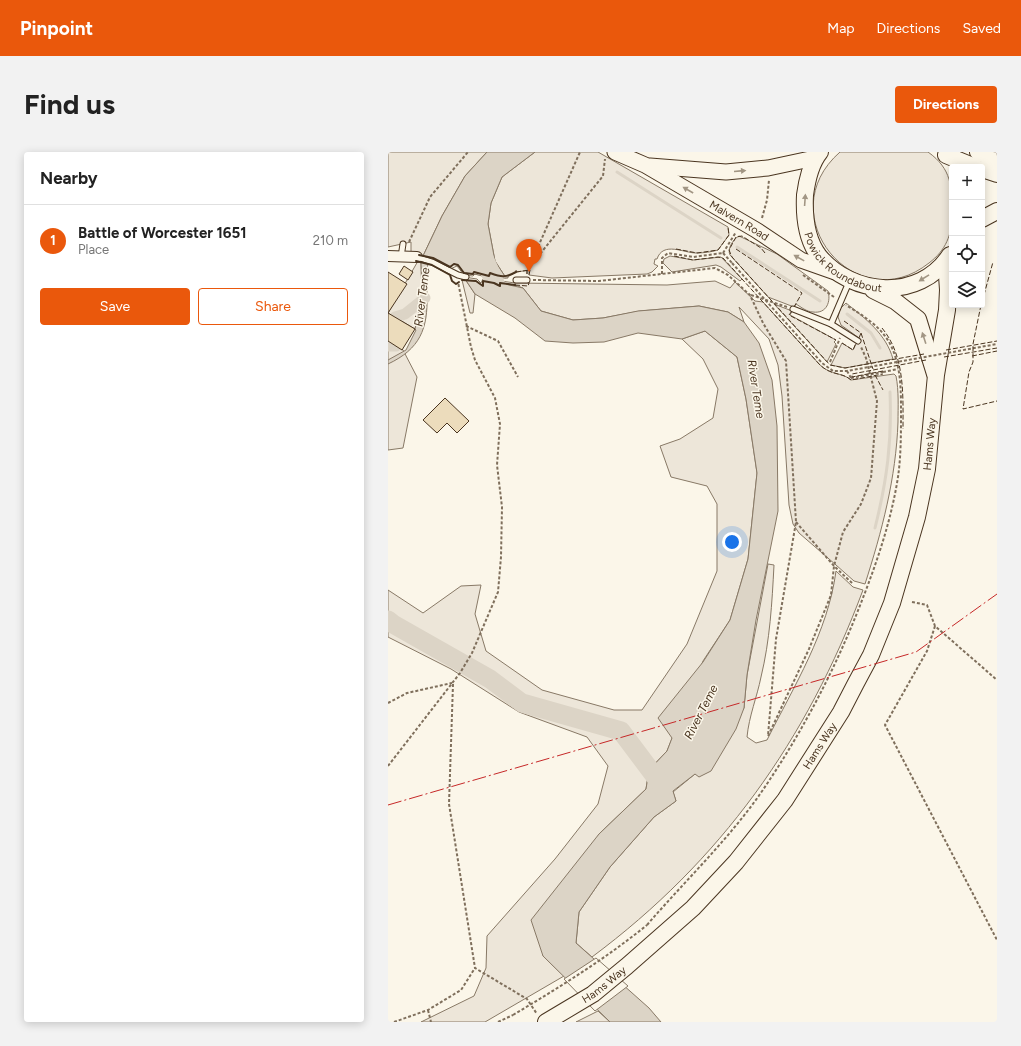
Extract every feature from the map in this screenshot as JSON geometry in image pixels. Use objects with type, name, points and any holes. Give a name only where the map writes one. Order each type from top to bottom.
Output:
[{"type":"highway","points":[[978,152],[997,159]]},
{"type":"highway","name":"Powick Roundabout","points":[[818,155],[806,187],[805,217],[812,243],[819,255],[835,272],[866,287],[886,289],[915,284],[925,278],[949,256]]},
{"type":"highway","points":[[948,158],[966,164]]},
{"type":"highway","points":[[985,170],[997,174]]},
{"type":"highway","points":[[985,218],[997,211]]},
{"type":"highway","name":"Hams Way","points":[[542,1019],[593,994],[693,908],[736,862],[785,800],[841,712],[871,655],[892,603],[917,517],[927,469],[936,375],[947,310],[949,256]]},
{"type":"highway","name":"Hams Way","points":[[866,287],[895,300],[918,319],[936,375]]},
{"type":"main road","name":"Malvern Road","points":[[611,153],[645,165],[756,230],[801,260],[835,272]]},
{"type":"main road","name":"Malvern Road","points":[[645,165],[726,172],[768,168],[818,155]]},
{"type":"street","points":[[388,256],[417,257]]},
{"type":"lane","points":[[401,257],[403,244]]},
{"type":"lane","points":[[417,257],[466,277]]},
{"type":"lane","points":[[516,280],[527,280]]},
{"type":"lane","points":[[831,324],[842,302],[850,280]]},
{"type":"lane","points":[[793,309],[831,324],[858,341]]},
{"type":"path","points":[[401,257],[430,197],[468,152]]},
{"type":"path","points":[[580,152],[527,270],[527,280],[599,281],[715,268],[728,275],[750,295],[763,323],[786,360],[796,522],[776,640],[768,736],[809,649],[831,595],[834,566],[844,532],[861,504],[871,478],[877,401],[866,358],[858,341]]},
{"type":"path","points":[[529,268],[603,176],[611,153]]},
{"type":"path","points":[[761,222],[767,200],[769,178]]},
{"type":"path","points":[[723,253],[737,230],[741,233]]},
{"type":"path","points":[[662,274],[662,258],[668,253],[693,257],[723,253]]},
{"type":"path","points":[[723,253],[822,363],[833,371],[847,372],[997,344]]},
{"type":"path","points":[[388,766],[460,673],[472,653],[498,592],[501,557],[502,507],[497,465],[500,424],[495,398],[475,360],[466,326],[458,275]]},
{"type":"path","points":[[750,295],[793,309]]},
{"type":"path","points":[[498,1022],[513,1015],[580,974],[616,950],[647,925],[690,879],[759,796],[799,734],[838,660],[875,568],[890,520],[898,476],[902,440],[898,370],[888,342],[867,318],[842,302]]},
{"type":"path","points":[[466,326],[498,340],[518,377]]},
{"type":"path","points":[[830,362],[843,332]]},
{"type":"path","points":[[847,372],[851,378],[898,370]]},
{"type":"path","points":[[796,522],[834,566],[853,584]]},
{"type":"path","points":[[912,602],[928,605],[935,626],[997,680]]},
{"type":"path","points":[[935,626],[927,651],[884,725],[997,940]]},
{"type":"path","points":[[388,703],[407,693],[453,682]]},
{"type":"path","points":[[394,1022],[428,1010],[462,990],[474,968],[449,804],[453,682]]},
{"type":"path","points":[[474,968],[527,999],[542,1019]]},
{"type":"path","points":[[428,1010],[431,1022]]},
{"type":"shaded area","points":[[388,152],[487,152],[465,176],[442,216],[423,256],[411,252],[411,242],[388,247]]},
{"type":"shaded area","points":[[535,152],[598,152],[728,227],[729,235],[718,250],[715,251],[691,253],[674,249],[664,250],[657,259],[655,259],[654,264],[658,266],[652,272],[647,274],[552,278],[529,275],[529,270],[517,272],[516,270],[516,272],[506,278],[495,261],[488,224],[491,203],[502,177]]},
{"type":"shaded area","points":[[840,152],[928,152],[942,165],[949,179],[949,235],[947,242],[940,253],[929,263],[901,277],[874,279],[850,270],[830,253],[817,230],[813,204],[820,177]]},
{"type":"shaded area","points":[[739,236],[777,254],[828,291],[829,299],[825,309],[818,312],[811,312],[796,304],[794,307],[768,297],[729,253],[731,244]]},
{"type":"shaded area","points":[[670,256],[693,260],[721,257],[742,279],[740,281],[716,265],[672,272],[663,263],[664,259]]},
{"type":"shaded area","points":[[418,261],[421,262],[422,297],[415,329],[388,313]]},
{"type":"shaded area","points":[[465,279],[475,294],[473,313],[470,313],[462,280]]},
{"type":"shaded area","points":[[715,281],[730,288],[735,282],[755,301],[763,302],[820,365],[829,371],[851,380],[894,374],[896,376],[898,393],[898,422],[897,443],[891,484],[877,544],[865,584],[854,581],[799,533],[793,524],[789,505],[782,396],[778,365],[769,339],[739,307],[744,322],[728,312],[699,306],[640,311],[603,318],[573,320],[541,311],[523,288],[515,285],[515,283],[667,285]]},
{"type":"shaded area","points":[[846,303],[868,321],[886,342],[893,359],[845,368],[831,365],[842,343],[853,350],[859,338],[841,325],[838,317],[840,309]]},
{"type":"shaded area","points":[[774,304],[792,311],[790,315],[836,340],[834,342],[836,344],[827,362]]},
{"type":"shaded area","points":[[705,331],[737,357],[746,399],[757,473],[748,559],[730,620],[703,661],[667,751],[649,770],[646,789],[599,834],[543,956],[564,976],[485,1022],[421,1022],[474,996],[486,968],[487,936],[555,859],[598,804],[608,766],[587,737],[519,712],[451,669],[388,637],[388,590],[423,613],[461,586],[481,585],[475,614],[486,651],[542,690],[614,710],[642,710],[687,644],[717,571],[717,504],[707,486],[671,477],[660,446],[680,439],[713,418],[718,389],[703,359],[682,339]]},
{"type":"shaded area","points":[[388,341],[403,350],[417,377],[403,448],[388,450]]},
{"type":"shaded area","points":[[768,564],[774,565],[769,635],[764,663],[749,722],[747,737],[756,743],[767,740],[799,679],[818,637],[832,594],[836,571],[853,587],[863,590],[841,645],[815,697],[787,747],[755,794],[720,838],[681,880],[638,920],[592,957],[576,943],[579,912],[610,867],[654,817],[676,801],[673,792],[695,774],[744,708],[747,675]]},
{"type":"shaded area","points":[[598,1011],[610,1022],[576,1022]]},
{"type":"water","points":[[487,152],[535,152],[502,177],[491,203],[488,224],[495,261],[506,278],[490,273],[489,276],[464,273],[458,265],[450,267],[423,256],[442,216],[465,176]]},
{"type":"water","points":[[421,262],[428,264],[426,276],[427,307],[424,328],[415,345],[408,352],[388,364],[388,360],[406,350],[416,330],[422,297]]},
{"type":"water","points":[[465,279],[476,281],[483,285],[483,281],[500,286],[500,283],[523,288],[541,311],[573,320],[603,318],[638,311],[699,306],[728,312],[744,322],[759,343],[772,380],[777,426],[778,511],[756,620],[747,675],[744,708],[736,729],[711,771],[699,777],[695,774],[673,791],[676,801],[654,817],[610,867],[579,912],[576,943],[649,1008],[661,1022],[610,1022],[543,956],[531,920],[599,834],[646,789],[649,770],[667,751],[672,738],[658,718],[703,662],[730,620],[748,559],[757,473],[746,399],[737,357],[705,331],[682,339],[638,333],[604,342],[573,343],[545,341],[515,318],[475,294]]},
{"type":"pier","points":[[421,255],[450,267],[454,264],[458,265],[464,273],[473,274],[474,272],[488,276],[490,273],[496,276],[508,278],[495,278],[491,275],[489,278],[475,274],[473,276],[464,275],[457,266],[450,269],[422,257]]},
{"type":"pier","points":[[464,277],[477,279],[481,283],[483,279],[498,283],[501,281],[515,283],[515,285],[501,283],[500,286],[484,281],[483,286],[476,281],[463,280]]},
{"type":"pier","points":[[596,958],[628,986],[595,1011],[564,979]]},
{"type":"building","points":[[404,266],[413,272],[408,280],[399,274]]},
{"type":"building","points":[[388,272],[407,284],[388,313]]},
{"type":"building","points":[[388,313],[415,329],[402,350],[388,341]]},
{"type":"building","points":[[445,398],[469,421],[457,433],[447,423],[437,433],[423,420]]},
{"type":"waterway","points":[[617,172],[721,238]]},
{"type":"waterway","points":[[737,247],[820,301]]},
{"type":"waterway","name":"River Teme","points":[[480,249],[498,290],[512,302]]},
{"type":"waterway","points":[[395,317],[405,314],[425,298]]},
{"type":"waterway","points":[[847,314],[871,333],[880,348]]},
{"type":"waterway","points":[[388,346],[396,346]]},
{"type":"waterway","points":[[875,528],[883,494],[888,461],[890,392]]},
{"type":"waterway","name":"River Teme","points":[[388,620],[490,679],[522,703],[621,731],[663,787]]},
{"type":"fence","points":[[676,249],[697,253],[718,250],[729,235],[728,227]]},
{"type":"fence","points":[[765,253],[761,248],[742,236],[736,237],[729,250],[732,257],[830,365],[845,368],[924,354]]},
{"type":"fence","points":[[736,249],[802,293],[794,307]]},
{"type":"fence","points":[[674,256],[693,260],[718,257],[723,258],[820,365],[829,371],[851,380],[883,374]]},
{"type":"fence","points":[[985,291],[993,262]]},
{"type":"fence","points":[[516,272],[530,270],[529,275]]},
{"type":"fence","points":[[515,285],[528,286],[529,283]]},
{"type":"fence","points":[[980,308],[973,344],[973,362],[969,372],[963,409],[997,401]]},
{"type":"fence","points":[[792,311],[789,315],[836,340]]},
{"type":"fence","points":[[844,321],[861,333],[859,338]]},
{"type":"fence","points":[[882,328],[890,339],[899,363],[903,402],[903,429]]},
{"type":"fence","points":[[861,333],[873,369]]},
{"type":"fence","points":[[946,350],[997,341]]},
{"type":"fence","points":[[842,343],[853,350],[856,343]]},
{"type":"fence","points":[[944,357],[997,348]]},
{"type":"fence","points":[[972,356],[997,351]]},
{"type":"fence","points":[[883,371],[852,377],[852,374],[926,360]]},
{"type":"fence","points":[[875,375],[883,390]]},
{"type":"wall","points":[[419,255],[433,258],[450,267],[454,264],[458,265],[464,273],[473,274],[474,272],[489,276],[490,273],[503,276],[516,272]]},
{"type":"wall","points":[[416,261],[432,265],[450,275],[452,281],[456,284],[459,282]]},
{"type":"wall","points":[[462,280],[476,281],[483,286],[483,281],[500,286],[500,283],[515,285]]},
{"type":"power","points":[[388,805],[916,652],[997,594]]},
{"type":"place","name":"Battle of Worcester 1651","points":[[529,272]]}]
